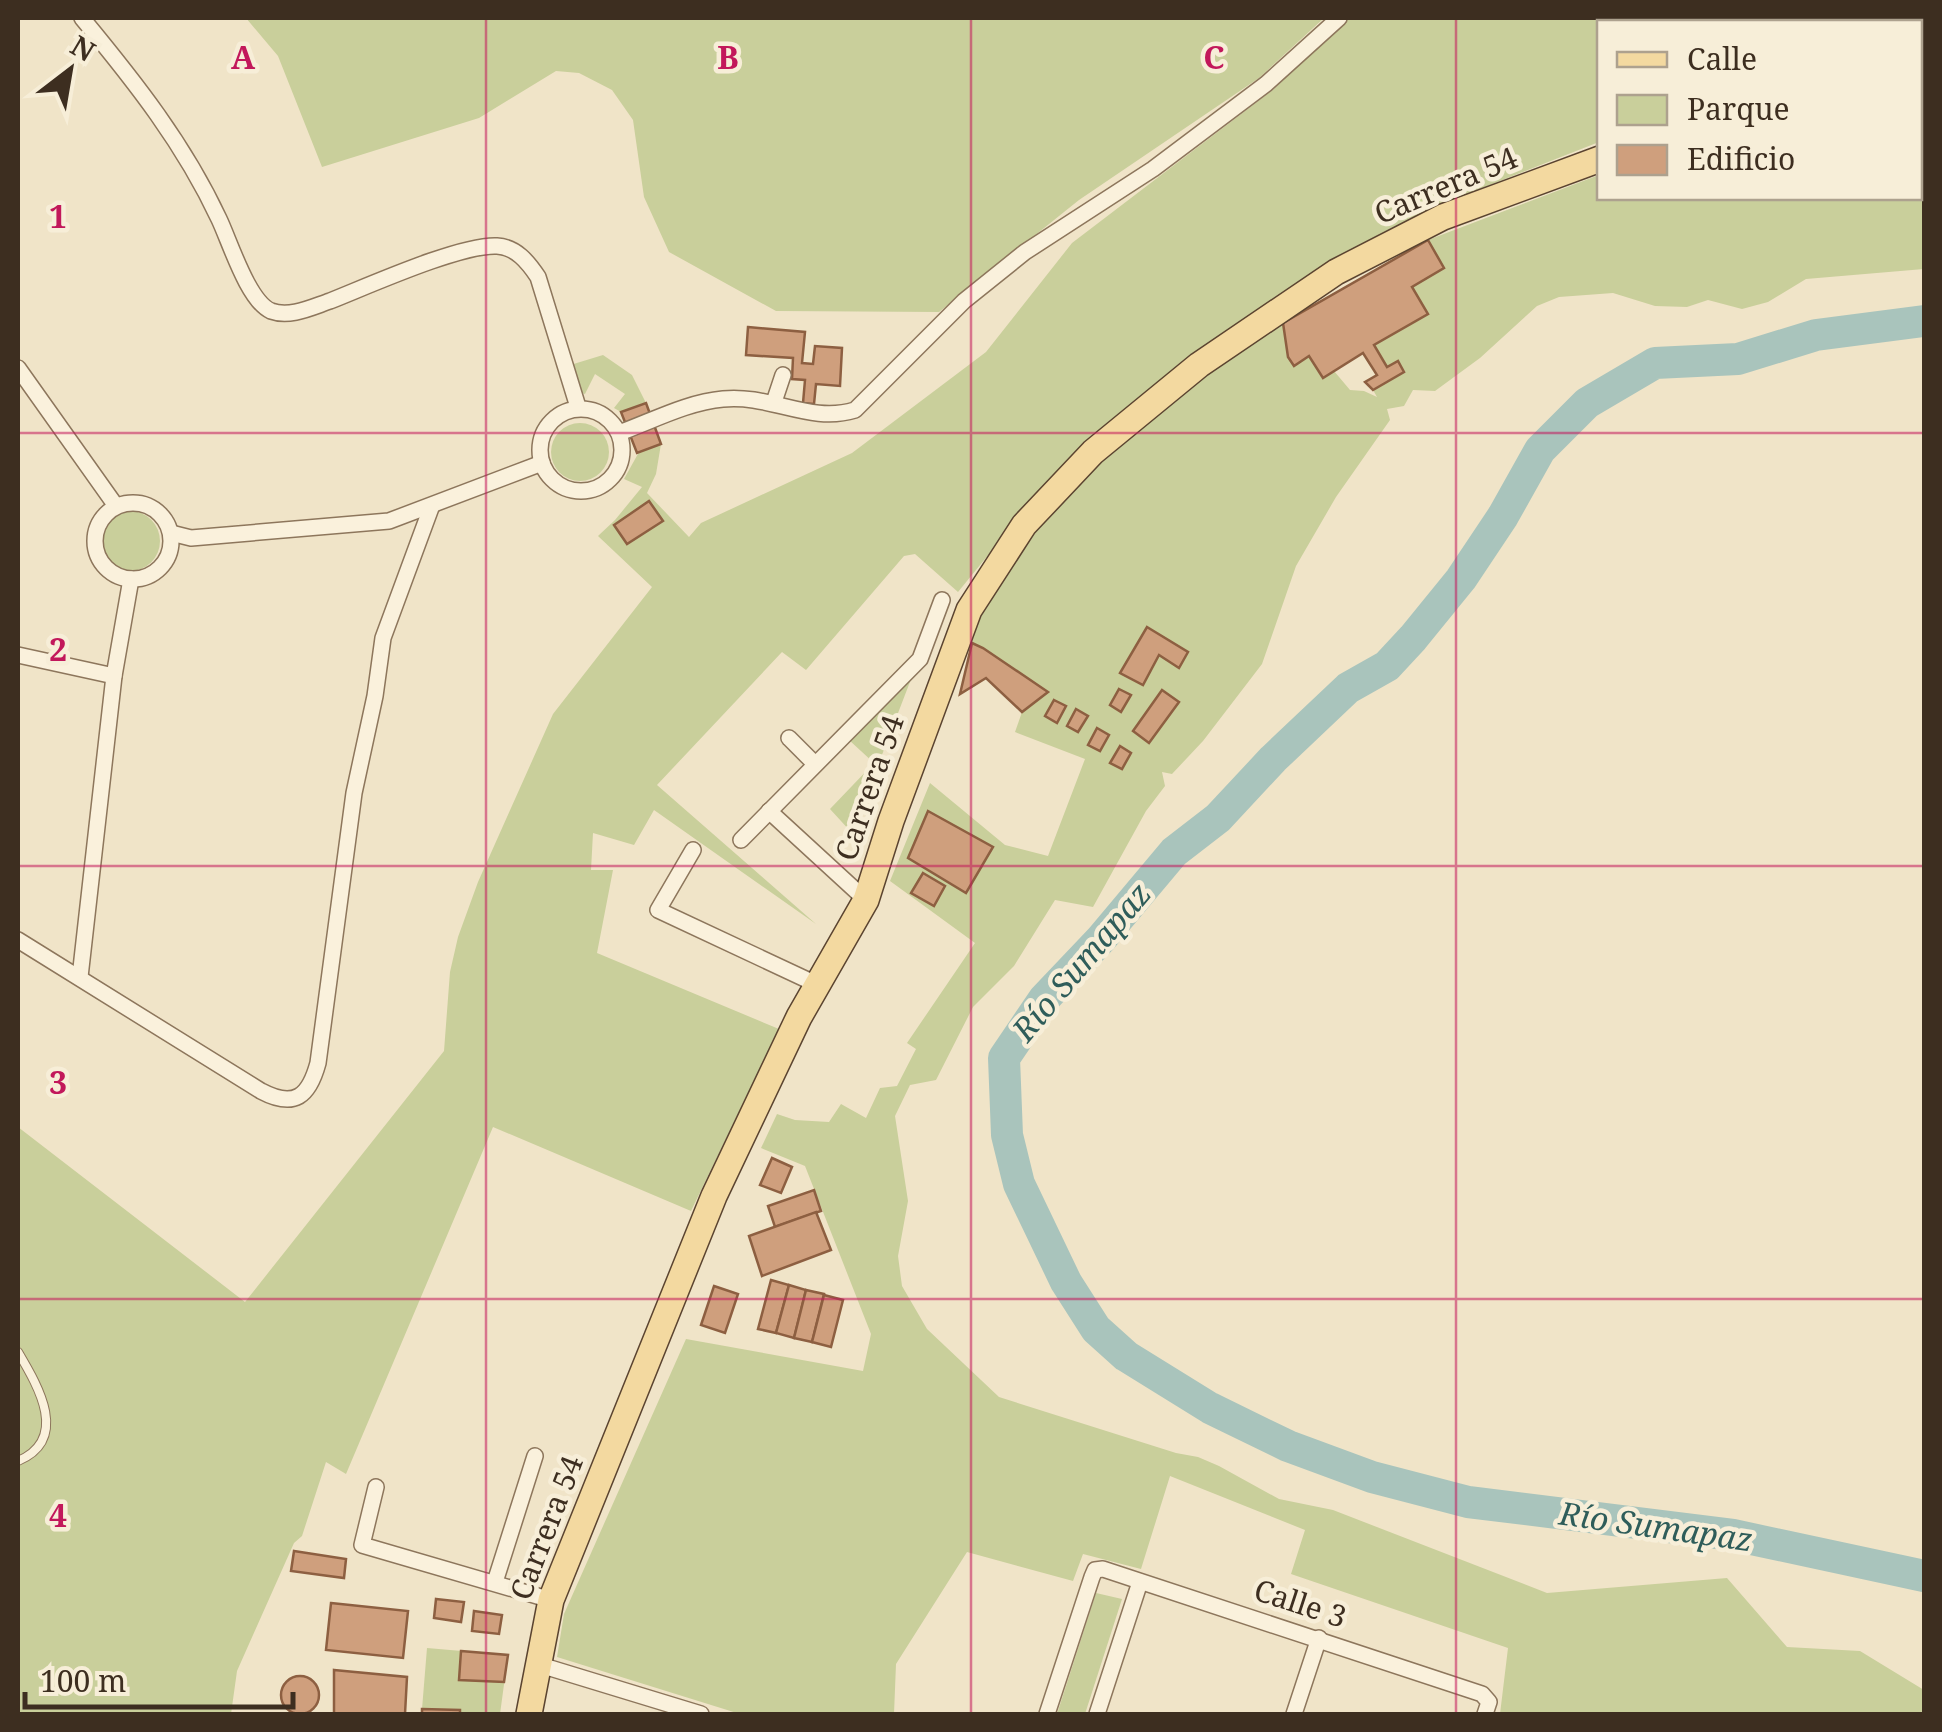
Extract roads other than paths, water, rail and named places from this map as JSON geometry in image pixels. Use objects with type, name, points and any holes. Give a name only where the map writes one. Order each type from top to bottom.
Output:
[{"type":"main road","name":"Carrera 54","points":[[529,1714],[551,1600],[714,1196],[816,984],[866,900],[969,610],[1024,525],[1092,452],[1199,365],[1336,272],[1443,217],[1597,160]]},
{"type":"street","points":[[82,18],[174,135],[206,192],[250,290],[262,306],[286,314],[311,308],[454,254],[499,245],[527,261],[538,277],[578,407]]},
{"type":"street","points":[[618,433],[724,398],[774,402],[834,416],[855,410],[964,301],[1026,252],[1153,169],[1266,84],[1339,18]]},
{"type":"street","points":[[18,368],[116,506]]},
{"type":"street","points":[[774,402],[783,375]]},
{"type":"street","points":[[578,407],[600,414],[618,433],[622,460],[616,472],[596,489],[583,492],[558,484],[542,463],[541,440],[546,429],[567,410],[578,407]]},
{"type":"street","points":[[171,533],[191,538],[389,521],[542,463]]},
{"type":"street","points":[[142,503],[156,509],[171,533],[166,560],[156,572],[131,580],[104,567],[95,549],[94,535],[99,522],[116,506],[142,503]]},
{"type":"street","points":[[18,940],[276,1099],[291,1101],[303,1094],[313,1080],[318,1062],[354,792],[383,638],[431,508]]},
{"type":"street","points":[[80,977],[114,676],[131,580]]},
{"type":"street","points":[[741,840],[920,660],[942,600]]},
{"type":"street","points":[[18,656],[114,676]]},
{"type":"street","points":[[789,738],[815,764]]},
{"type":"street","points":[[769,811],[866,900]]},
{"type":"street","points":[[694,850],[658,910],[816,984]]},
{"type":"street","points":[[495,1582],[535,1456]]},
{"type":"street","points":[[376,1487],[362,1545],[551,1600]]},
{"type":"street","name":"Calle 3","points":[[1047,1714],[1096,1570],[1103,1569],[1487,1697],[1485,1714]]},
{"type":"street","points":[[1097,1714],[1140,1582]]},
{"type":"street","points":[[1294,1714],[1319,1638]]},
{"type":"street","points":[[536,1664],[702,1714]]},
{"type":"lane","points":[[18,1352],[41,1390],[46,1412],[46,1429],[39,1447],[18,1462]]},
{"type":"waterway","name":"Río Sumapaz","points":[[1924,321],[1816,335],[1738,359],[1655,363],[1587,403],[1540,450],[1461,579],[1413,638],[1387,666],[1348,688],[1218,818],[1174,852],[1044,999],[1004,1058],[1007,1135],[1019,1184],[1066,1282],[1096,1329],[1126,1356],[1210,1408],[1288,1446],[1372,1477],[1468,1502],[1733,1535],[1924,1576]]}]
